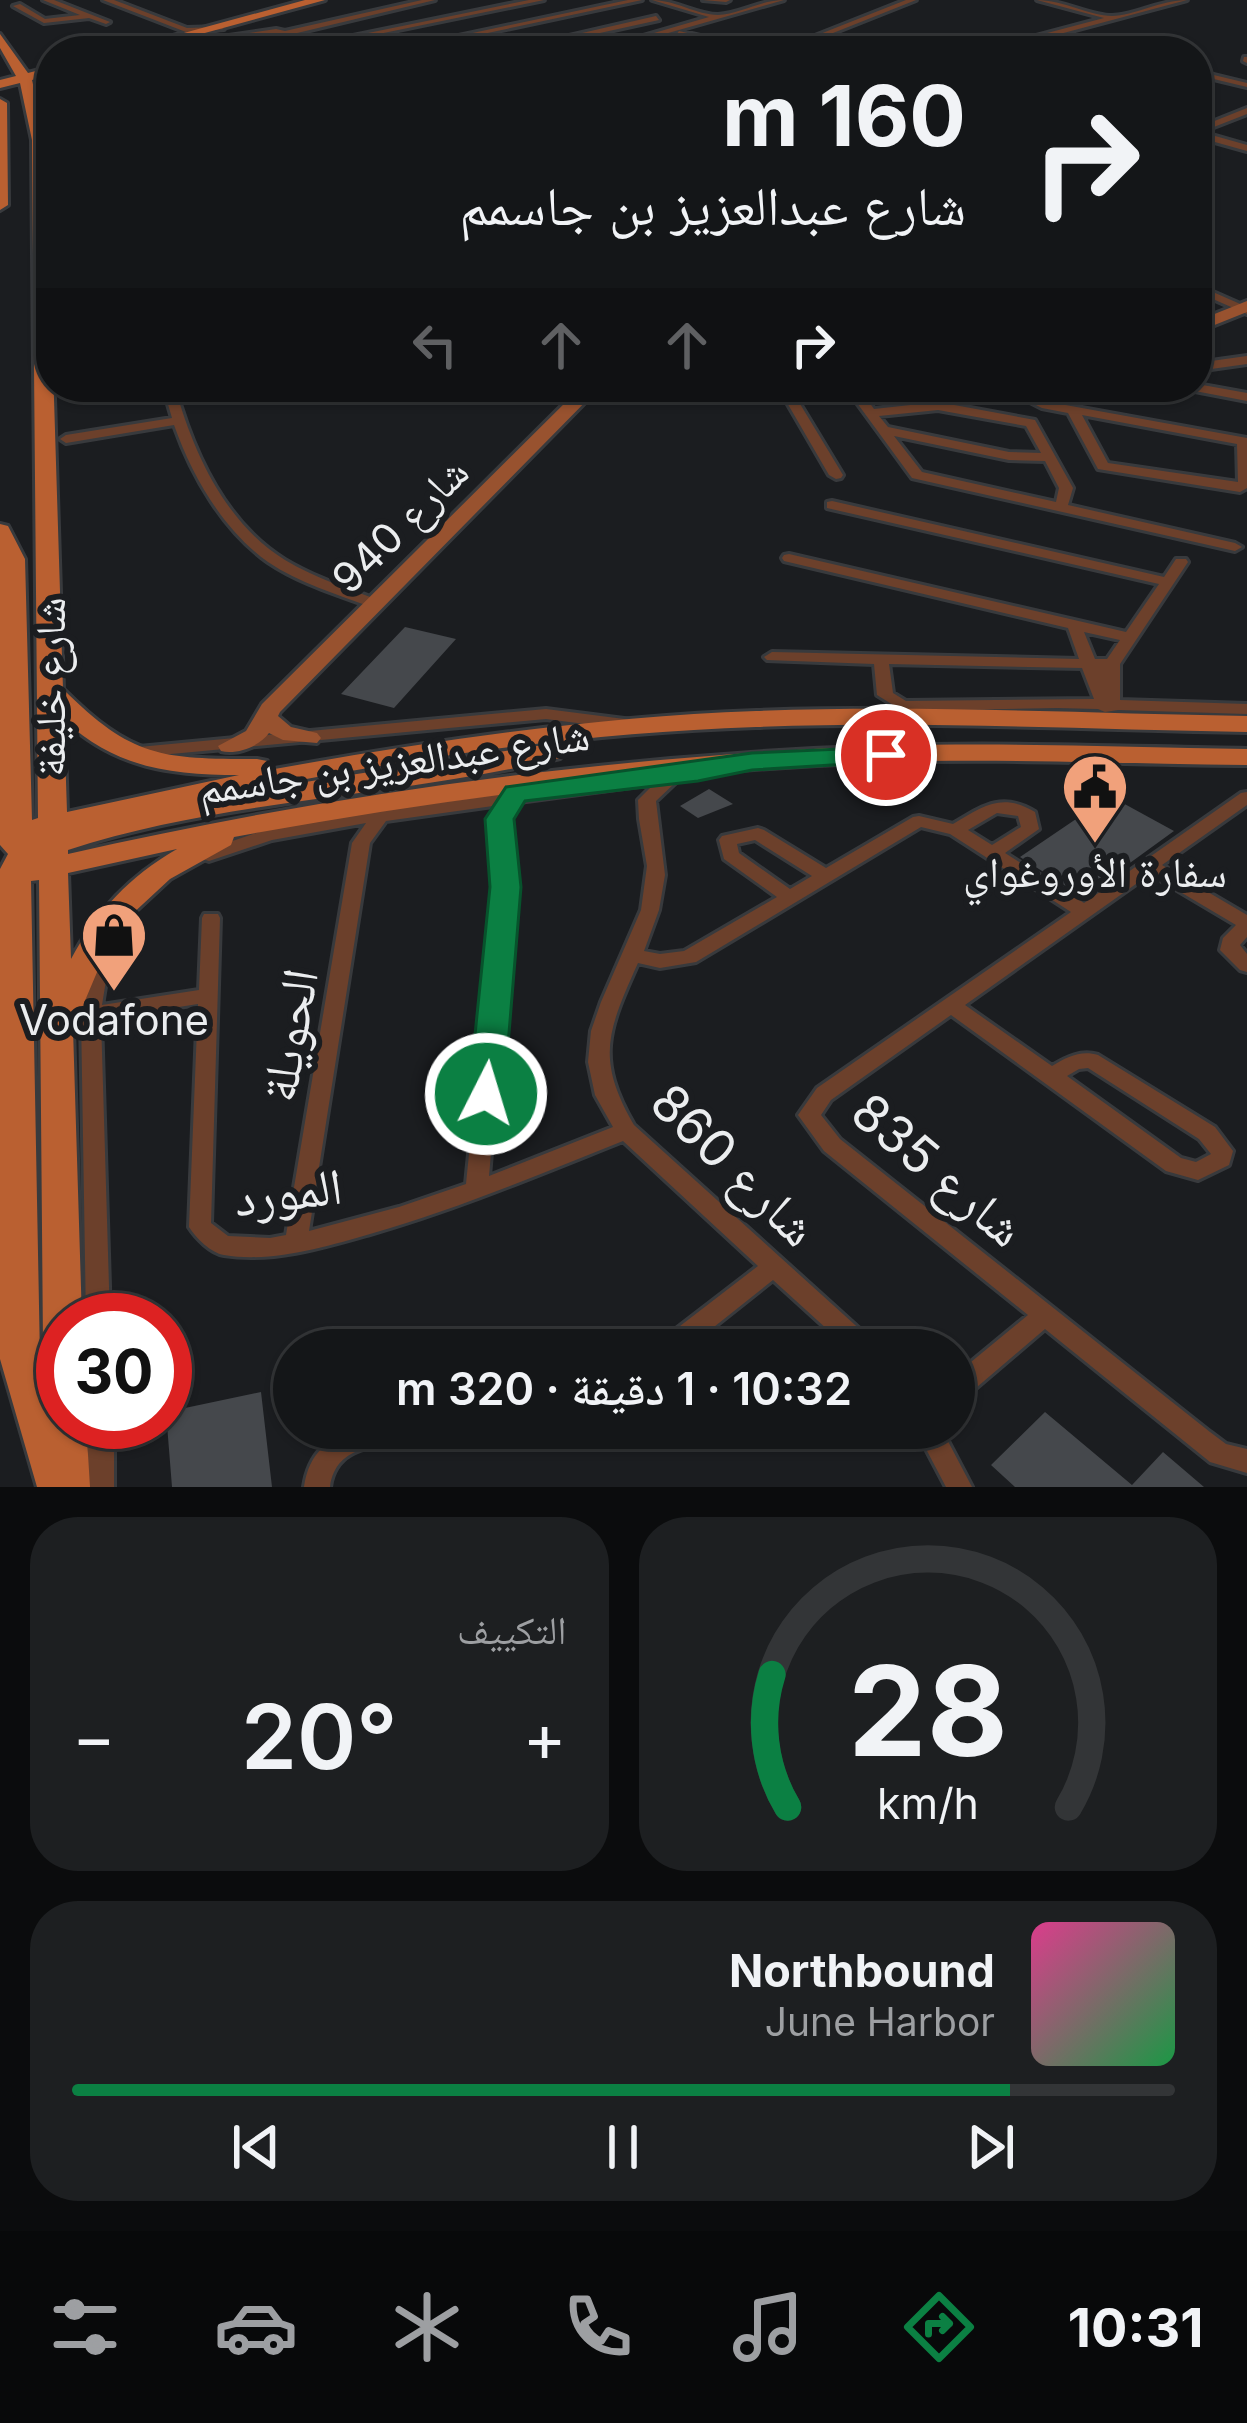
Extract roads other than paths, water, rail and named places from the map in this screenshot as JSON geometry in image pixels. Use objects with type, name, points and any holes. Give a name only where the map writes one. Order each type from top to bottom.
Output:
[{"type":"main road","points":[[210,36],[319,0]]},
{"type":"main road","points":[[210,36],[287,29],[345,0]]},
{"type":"main road","points":[[226,33],[274,15]]},
{"type":"main road","name":"شارع خليفة","points":[[0,38],[9,77],[33,103],[36,140]]},
{"type":"main road","points":[[9,77],[21,150],[36,172]]},
{"type":"main road","points":[[33,103],[36,100]]},
{"type":"main road","points":[[0,103],[0,201]]},
{"type":"main road","name":"شارع خليفة","points":[[47,402],[51,692],[18,852],[55,1040],[62,1293]]},
{"type":"main road","points":[[49,506],[59,446],[66,439]]},
{"type":"main road","points":[[0,531],[13,559],[20,1359],[58,1487]]},
{"type":"main road","points":[[51,692],[116,752],[182,767],[303,769]]},
{"type":"main road","points":[[1031,720],[1108,707]]},
{"type":"main road","name":"شارع عبدالعزيز بن جاسمم","points":[[18,852],[303,769],[624,729],[767,720],[1247,724]]},
{"type":"main road","points":[[18,852],[282,796],[536,755],[624,729]]},
{"type":"main road","name":"شارع عبدالعزيز بن جاسمم","points":[[18,852],[326,816],[556,777],[752,761],[842,755],[1247,757]]},
{"type":"main road","points":[[55,1040],[85,956],[132,890],[178,859],[221,839],[326,816]]},
{"type":"main road","points":[[67,1449],[69,1487]]},
{"type":"street","points":[[7,9],[37,0]]},
{"type":"street","points":[[47,0],[106,22]]},
{"type":"street","points":[[106,0],[174,36]]},
{"type":"street","points":[[287,29],[431,0]]},
{"type":"street","points":[[359,36],[540,0]]},
{"type":"street","points":[[464,36],[638,0]]},
{"type":"street","points":[[656,0],[722,19]]},
{"type":"street","points":[[707,0],[726,0]]},
{"type":"street","points":[[656,36],[779,0]]},
{"type":"street","points":[[820,36],[912,0]]},
{"type":"street","points":[[1041,0],[1116,18]]},
{"type":"street","points":[[1039,36],[1184,0]]},
{"type":"street","points":[[7,9],[44,21],[90,16]]},
{"type":"street","points":[[575,36],[656,18]]},
{"type":"street","points":[[287,29],[299,36]]},
{"type":"street","points":[[672,32],[689,36]]},
{"type":"street","points":[[1046,34],[1054,36]]},
{"type":"street","points":[[1212,76],[1245,84]]},
{"type":"street","points":[[1212,126],[1247,111]]},
{"type":"street","points":[[1212,138],[1247,148]]},
{"type":"street","points":[[1212,295],[1245,309]]},
{"type":"street","points":[[1212,321],[1245,309]]},
{"type":"street","points":[[1212,365],[1247,360]]},
{"type":"street","points":[[1212,390],[1247,397]]},
{"type":"street","points":[[173,402],[211,483],[252,542],[287,567],[380,599]]},
{"type":"street","name":"شارع 940","points":[[230,746],[254,736],[380,599],[576,402]]},
{"type":"street","points":[[793,402],[836,475]]},
{"type":"street","points":[[867,402],[917,475],[1235,547]]},
{"type":"street","points":[[1030,423],[1040,403],[1245,442],[1245,483],[1234,489],[1118,470],[1096,459],[1073,410]]},
{"type":"street","points":[[872,413],[938,406],[1030,423]]},
{"type":"street","points":[[66,439],[178,421]]},
{"type":"street","points":[[1030,423],[1067,492],[1061,507]]},
{"type":"street","points":[[884,430],[1016,458],[1047,458]]},
{"type":"street","points":[[832,505],[1168,582]]},
{"type":"street","points":[[789,558],[1130,638]]},
{"type":"street","points":[[1108,707],[1112,664],[1181,562]]},
{"type":"street","points":[[1074,625],[1086,664],[1108,707]]},
{"type":"street","points":[[772,657],[1112,664]]},
{"type":"street","points":[[881,659],[885,694],[903,706],[1247,709]]},
{"type":"street","name":"شارع عبدالعزيز بن جاسمم","points":[[116,752],[230,746],[546,713],[582,714],[624,729]]},
{"type":"street","points":[[267,718],[283,733],[309,738]]},
{"type":"street","name":"شارع عبدالعزيز بن جاسمم","points":[[91,1014],[104,946],[119,922],[164,880],[231,845],[326,816],[382,814],[671,777],[752,761]]},
{"type":"street","points":[[609,783],[646,810],[652,791],[671,777]]},
{"type":"street","points":[[477,1187],[506,887],[500,819],[516,794]]},
{"type":"street","name":"شارع 835","points":[[1247,797],[813,1103],[812,1126],[1219,1454],[1247,1461]]},
{"type":"street","points":[[475,800],[500,819]]},
{"type":"street","points":[[956,830],[994,807],[1026,812],[1030,829],[993,853]]},
{"type":"street","name":"شارع 860","points":[[646,810],[656,875],[597,1044],[604,1092],[626,1131],[842,1329]]},
{"type":"street","name":"الحويلة","points":[[296,1242],[361,843],[382,814]]},
{"type":"street","points":[[326,816],[361,843]]},
{"type":"street","points":[[631,955],[660,961],[689,957],[919,821],[956,830],[1083,911]]},
{"type":"street","points":[[789,897],[730,855],[728,840],[758,834],[825,876]]},
{"type":"street","points":[[1150,866],[1247,924],[1230,943],[1247,965]]},
{"type":"street","name":"المورد","points":[[211,918],[200,1227],[205,1240],[230,1250],[296,1242],[393,1221],[626,1131]]},
{"type":"street","points":[[97,1293],[91,1014],[207,996]]},
{"type":"street","points":[[951,1005],[1174,1165],[1198,1171],[1221,1159],[1222,1151],[1207,1133],[1100,1062],[1074,1061],[1052,1076]]},
{"type":"street","points":[[694,1329],[773,1267]]},
{"type":"street","points":[[975,1374],[1044,1316]]},
{"type":"street","points":[[101,1449],[101,1487]]},
{"type":"street","points":[[317,1487],[321,1464],[337,1449]]},
{"type":"street","points":[[939,1449],[958,1487]]},
{"type":"place","name":"سفارة الأوروغواي","points":[[1095,846]]},
{"type":"place","name":"Vodafone","points":[[114,994]]}]
